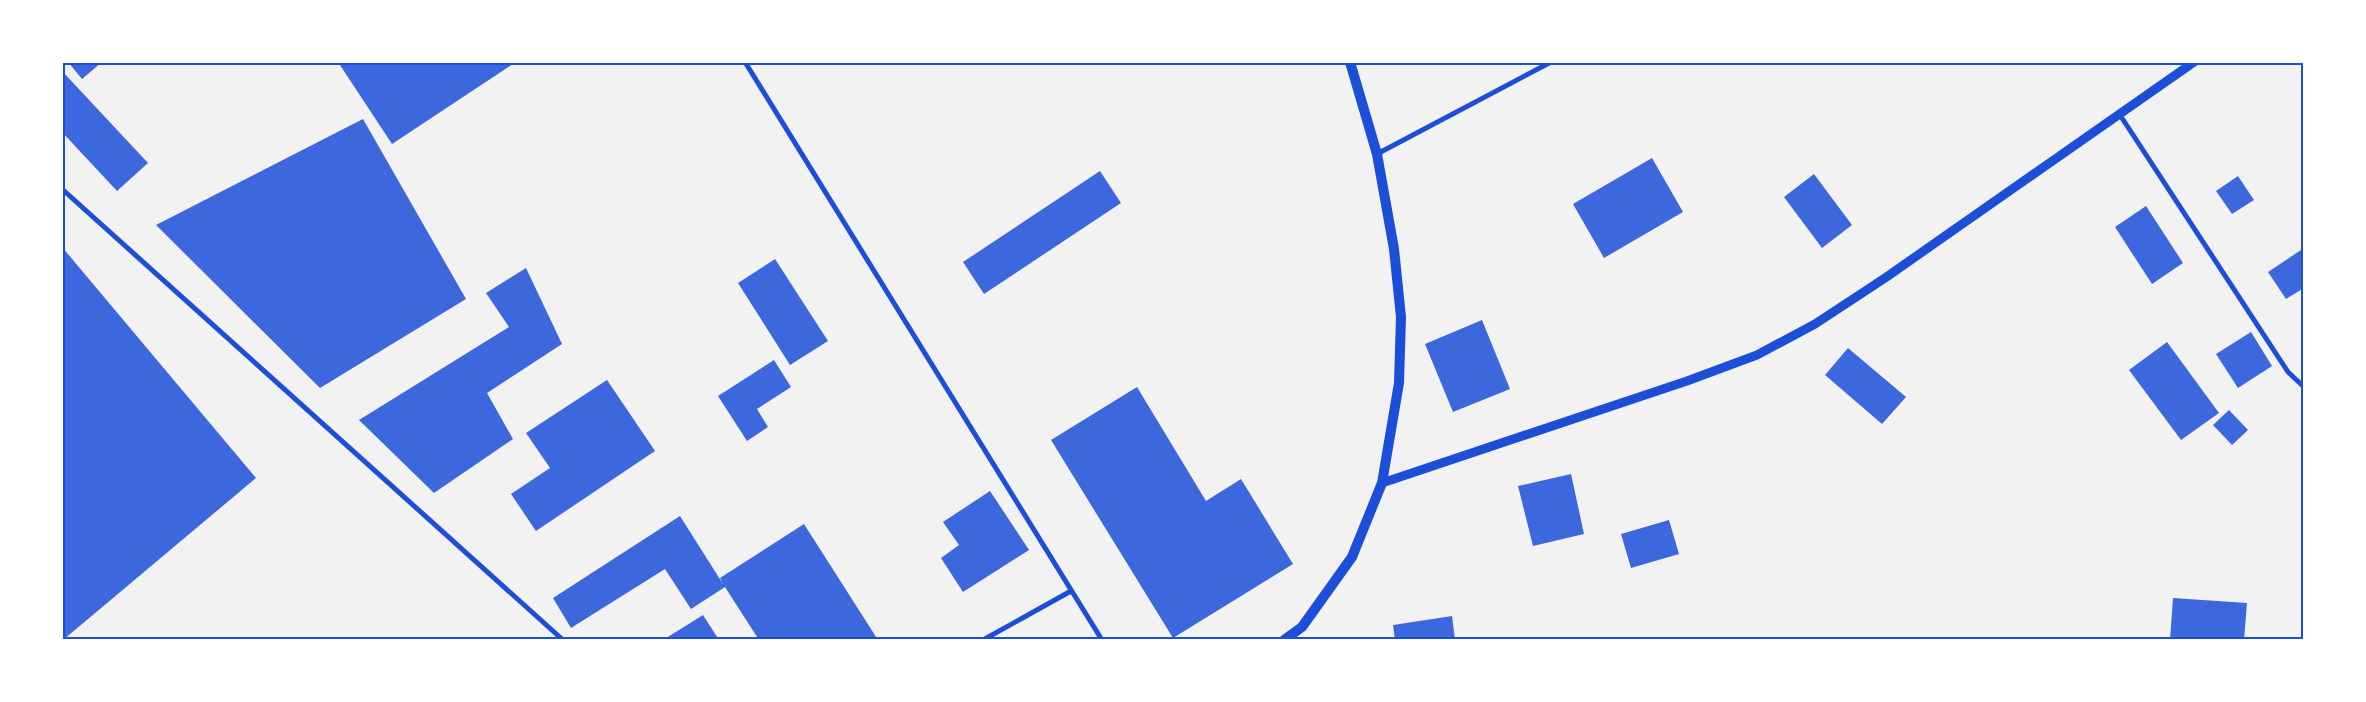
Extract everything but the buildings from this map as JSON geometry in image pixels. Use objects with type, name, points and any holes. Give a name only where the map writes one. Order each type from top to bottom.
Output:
[{"type":"main road","points":[[1284,640],[1302,627],[1352,557],[1382,484],[1399,383],[1401,317],[1394,250],[1377,154],[1350,62]]},
{"type":"street","points":[[746,62],[1070,591],[1102,640]]},
{"type":"street","points":[[1377,154],[1551,62]]},
{"type":"street","points":[[1382,484],[1678,384],[1757,355],[1815,324],[1885,278],[2194,62]]},
{"type":"street","points":[[2120,115],[2288,372],[2304,387]]},
{"type":"street","points":[[62,189],[563,640]]},
{"type":"street","points":[[983,640],[1070,591]]}]
